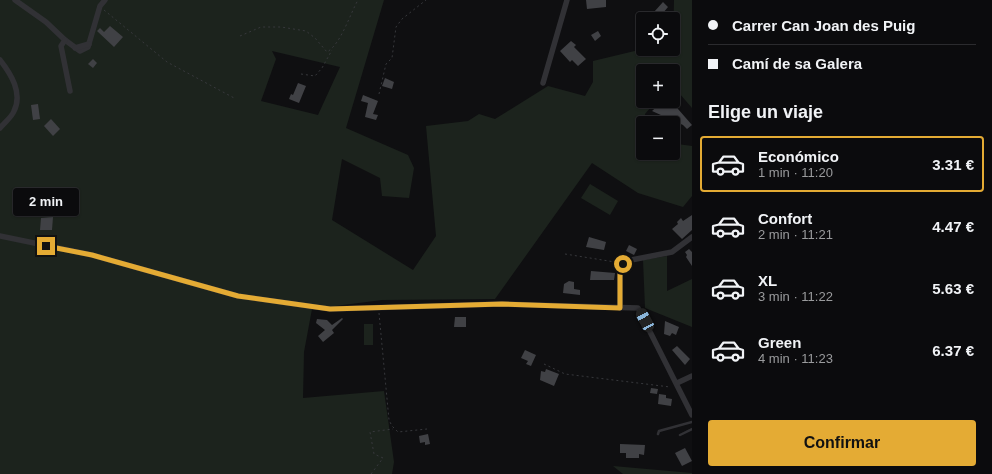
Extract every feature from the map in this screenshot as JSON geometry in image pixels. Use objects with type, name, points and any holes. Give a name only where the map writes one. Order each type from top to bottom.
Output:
[{"type":"street","points":[[15,0],[46,22],[74,48],[80,51],[85,50],[89,44],[100,6],[105,0]]},
{"type":"street","points":[[544,83],[567,0]]},
{"type":"street","points":[[65,40],[61,46],[70,91]]},
{"type":"street","points":[[0,60],[14,81],[18,95],[14,112],[0,128]]},
{"type":"street","points":[[0,236],[92,255],[238,296],[330,309],[502,304],[638,308],[692,415]]},
{"type":"street","points":[[620,308],[620,266],[626,261],[672,252],[692,237]]},
{"type":"street","points":[[678,386],[692,376]]},
{"type":"lane","points":[[658,434],[659,431],[692,422]]},
{"type":"lane","points":[[680,435],[692,429]]},
{"type":"path","points":[[301,74],[315,76],[322,68],[332,49],[339,40],[358,0]]},
{"type":"path","points":[[379,94],[386,64],[392,58],[396,27],[402,19],[426,0]]},
{"type":"path","points":[[100,6],[167,62],[236,99]]},
{"type":"path","points":[[240,36],[261,27],[281,26],[306,31],[316,38],[327,52],[332,49]]},
{"type":"path","points":[[565,254],[623,264]]},
{"type":"path","points":[[379,307],[389,420],[394,429],[398,432],[427,429]]},
{"type":"path","points":[[544,364],[565,374],[678,386]]},
{"type":"path","points":[[371,474],[383,458],[374,454],[370,432],[394,429]]},
{"type":"shaded area","points":[[0,0],[384,0],[346,128],[408,155],[414,168],[409,198],[382,196],[380,178],[342,159],[332,220],[413,270],[436,236],[426,126],[468,121],[479,114],[495,119],[548,86],[585,96],[593,82],[593,61],[636,51],[636,56],[680,56],[680,12],[674,12],[674,0],[692,0],[692,108],[680,94],[680,64],[636,64],[636,108],[650,108],[645,116],[636,116],[636,160],[680,160],[680,144],[692,146],[692,196],[683,207],[638,193],[592,163],[495,299],[382,300],[312,309],[304,352],[303,398],[384,391],[394,462],[392,474],[0,474]],"holes":[[[272,51],[340,67],[318,115],[261,101],[276,59]]]},
{"type":"shaded area","points":[[590,184],[618,201],[610,215],[581,198]]},
{"type":"shaded area","points":[[667,256],[667,291],[692,279],[692,327],[645,308],[643,260]]},
{"type":"shaded area","points":[[364,324],[373,324],[373,345],[364,345]]},
{"type":"shaded area","points":[[613,466],[692,473],[692,474],[623,474]]},
{"type":"building","points":[[586,0],[606,0],[606,7],[587,9]]},
{"type":"building","points":[[663,2],[668,7],[664,12],[654,12]]},
{"type":"building","points":[[110,26],[123,37],[114,47],[97,31],[100,28],[104,32]]},
{"type":"building","points":[[598,31],[601,36],[595,41],[591,35]]},
{"type":"building","points":[[571,41],[576,45],[574,47],[586,59],[578,66],[572,60],[570,62],[560,51]]},
{"type":"building","points":[[93,59],[97,63],[93,68],[88,64]]},
{"type":"building","points":[[385,78],[394,82],[392,89],[382,86]]},
{"type":"building","points":[[298,83],[306,86],[299,103],[289,99],[291,94],[293,95]]},
{"type":"building","points":[[363,95],[378,101],[373,114],[378,115],[376,120],[365,117],[368,103],[361,101]]},
{"type":"building","points":[[38,104],[40,119],[33,120],[31,105]]},
{"type":"building","points":[[655,108],[677,108],[692,125],[687,129],[680,124],[680,116],[663,116],[652,111]]},
{"type":"building","points":[[51,119],[60,129],[53,136],[44,126]]},
{"type":"building","points":[[692,215],[692,230],[682,239],[672,229],[678,224],[677,222],[681,218],[683,221]]},
{"type":"building","points":[[53,217],[52,230],[40,230],[41,218]]},
{"type":"building","points":[[589,237],[606,242],[604,250],[586,247]]},
{"type":"building","points":[[629,245],[637,249],[634,255],[626,251]]},
{"type":"building","points":[[689,249],[692,252],[692,266],[686,257],[687,255],[685,252]]},
{"type":"building","points":[[591,271],[615,273],[614,280],[590,280]]},
{"type":"building","points":[[569,281],[574,282],[574,289],[580,290],[580,295],[563,293],[564,284]]},
{"type":"building","points":[[455,317],[466,317],[466,327],[454,327]]},
{"type":"building","points":[[342,318],[343,319],[332,330],[334,333],[323,342],[318,336],[325,330],[316,323],[317,319],[327,320],[332,325]]},
{"type":"building","points":[[665,321],[679,327],[676,335],[672,333],[670,336],[664,334]]},
{"type":"building","points":[[677,346],[690,359],[685,365],[672,350]]},
{"type":"building","points":[[525,350],[536,355],[531,366],[526,364],[528,361],[521,358]]},
{"type":"building","points":[[546,369],[559,374],[554,386],[540,380],[541,371],[545,372]]},
{"type":"building","points":[[651,388],[658,389],[657,394],[650,393]]},
{"type":"building","points":[[659,394],[666,395],[666,398],[672,399],[671,406],[658,404]]},
{"type":"building","points":[[428,434],[430,444],[425,445],[425,442],[420,443],[419,436]]},
{"type":"building","points":[[620,444],[645,445],[644,455],[639,454],[639,458],[626,458],[626,453],[620,453]]},
{"type":"building","points":[[685,448],[692,461],[682,466],[675,453]]},
{"type":"route","points":[[46,246],[92,255],[238,296],[330,309],[502,304],[620,308],[620,266],[623,264]]}]
